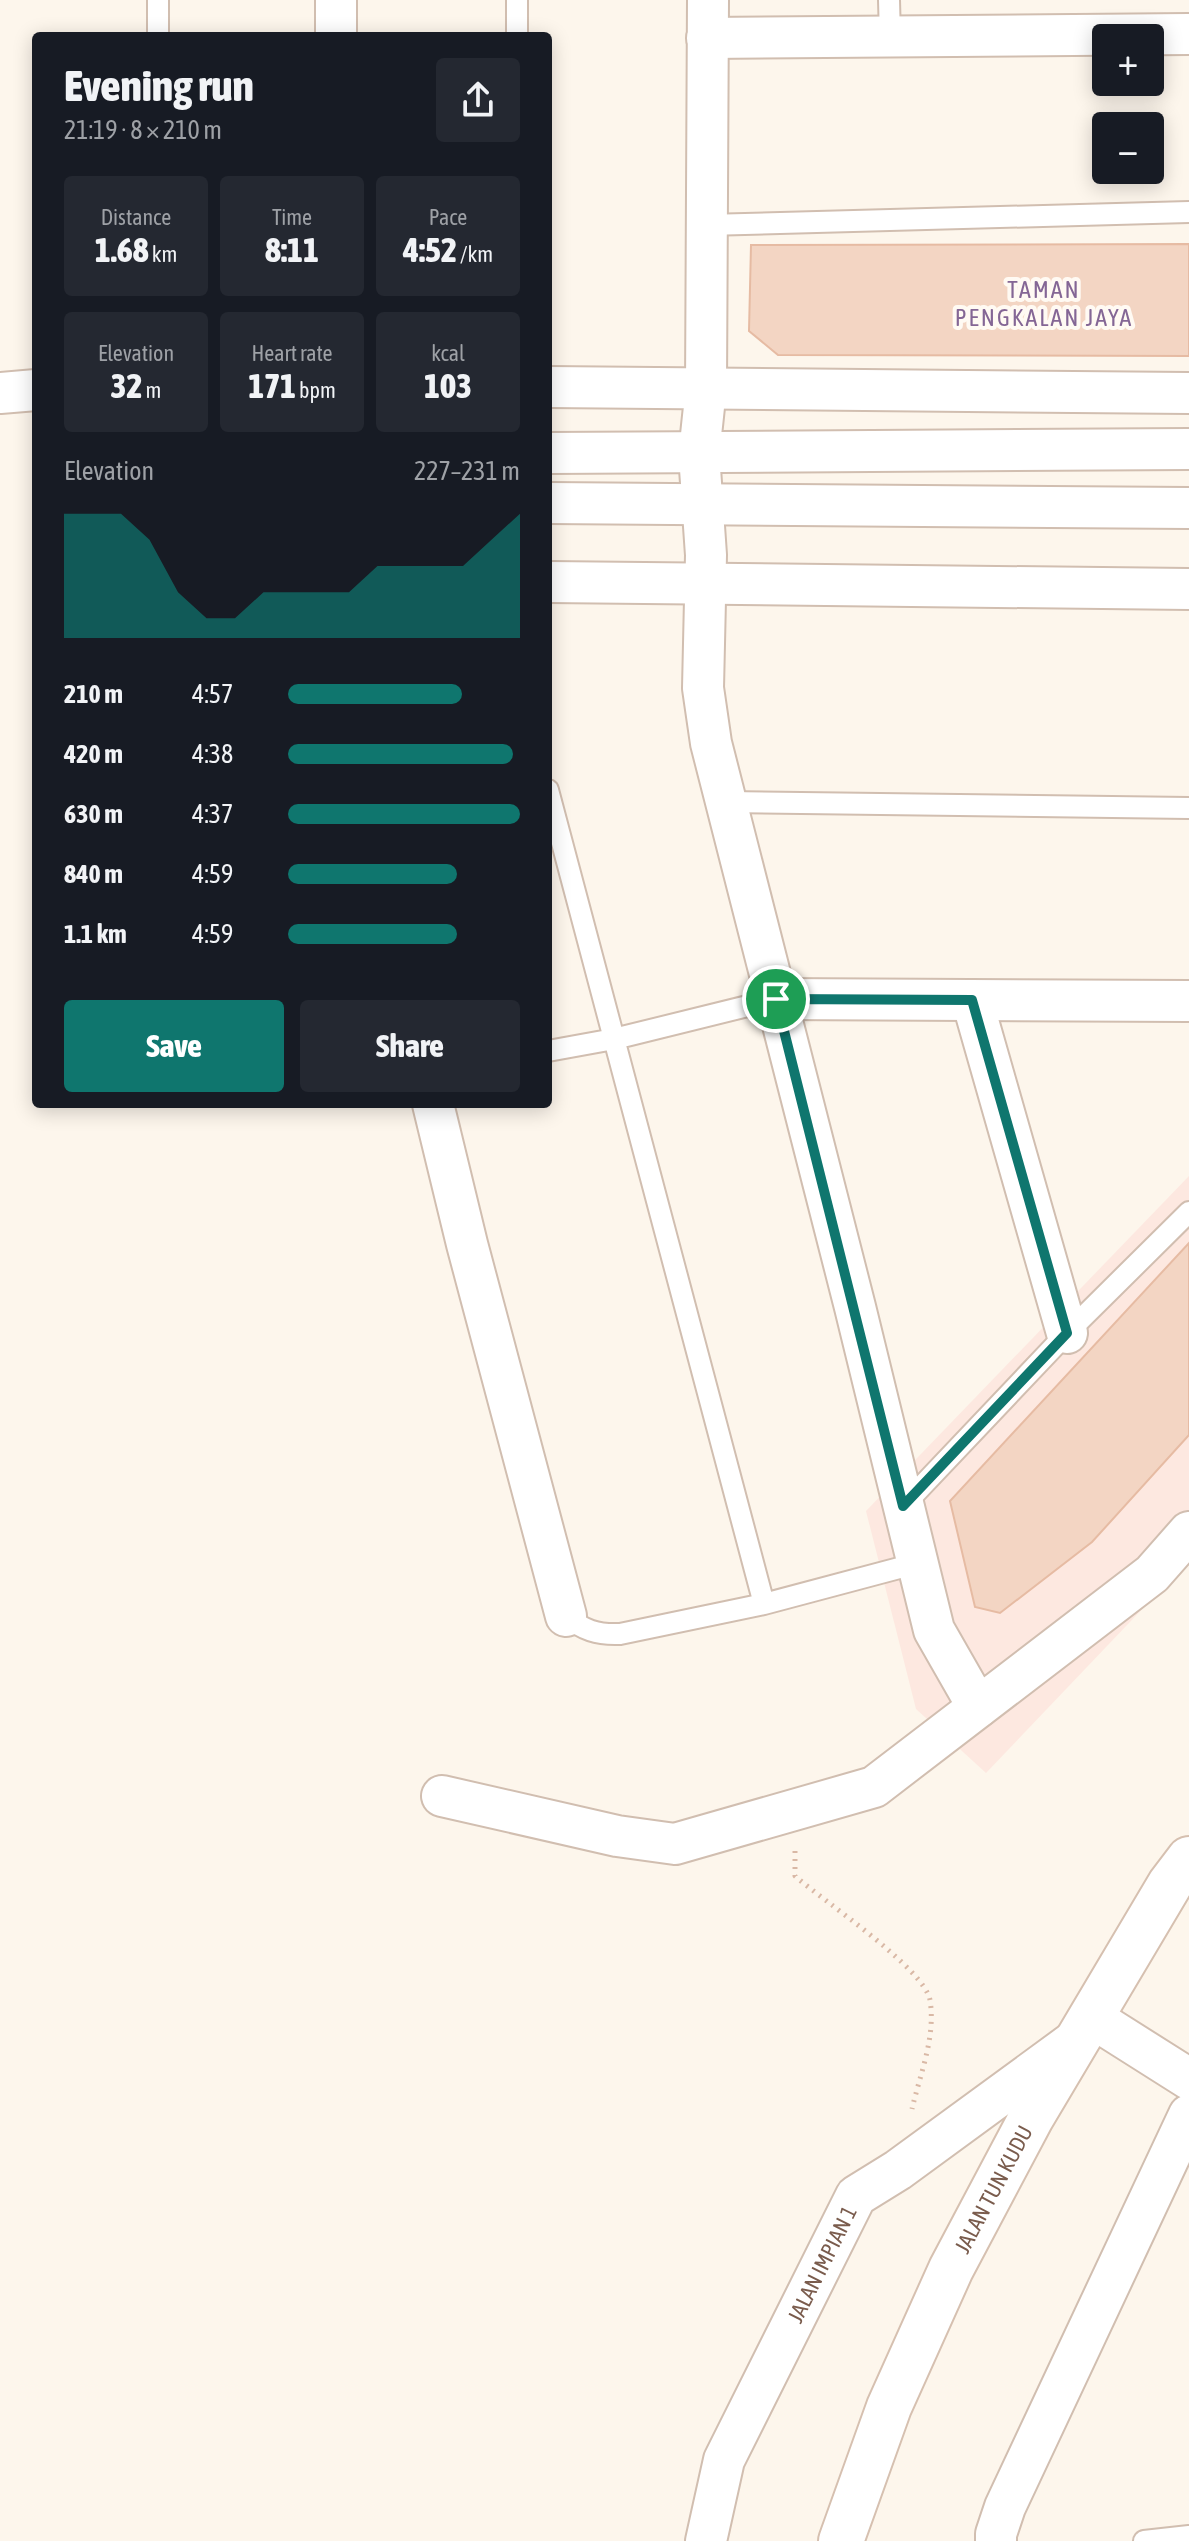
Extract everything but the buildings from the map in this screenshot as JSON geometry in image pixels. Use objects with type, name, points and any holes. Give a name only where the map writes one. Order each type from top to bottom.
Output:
[{"type":"main road","name":"JALAN TUN KUDU","points":[[841,2541],[889,2407],[951,2269],[1031,2118],[1183,1864]]},
{"type":"street","points":[[336,0],[336,32]]},
{"type":"street","points":[[978,1707],[934,1630],[711,743],[703,688],[706,583],[699,454],[706,388],[708,19],[1056,18],[1189,34]]},
{"type":"street","points":[[552,387],[1189,393]]},
{"type":"street","points":[[0,393],[32,390]]},
{"type":"street","points":[[552,453],[1189,449]]},
{"type":"street","points":[[552,503],[1189,508]]},
{"type":"street","points":[[552,582],[1189,589]]},
{"type":"street","points":[[776,999],[1189,1001]]},
{"type":"street","points":[[972,1000],[1067,1333]]},
{"type":"street","points":[[434,1108],[566,1616]]},
{"type":"street","points":[[442,1796],[617,1836],[675,1844],[874,1787],[1152,1574],[1189,1532]]},
{"type":"street","points":[[1085,2027],[1189,2079]]},
{"type":"street","name":"JALAN IMPIAN 1","points":[[706,2541],[724,2460],[856,2196],[898,2170],[1085,2027]]},
{"type":"street","points":[[996,2541],[1005,2507],[1189,2115]]},
{"type":"lane","points":[[158,0],[158,32]]},
{"type":"lane","points":[[517,0],[517,32]]},
{"type":"lane","points":[[706,225],[1189,212]]},
{"type":"lane","points":[[726,802],[1189,808]]},
{"type":"lane","points":[[552,805],[764,1604]]},
{"type":"lane","points":[[552,1050],[614,1039],[776,999]]},
{"type":"lane","points":[[903,1506],[1067,1333],[1189,1212]]},
{"type":"lane","points":[[566,1616],[581,1628],[602,1635],[620,1634],[764,1604],[918,1563]]},
{"type":"lane","points":[[1144,2541],[1189,2536]]},
{"type":"path","points":[[818,1803],[795,1845],[795,1876],[823,1900],[867,1930],[909,1970],[930,1997],[928,2052],[898,2170]]},
{"type":"shaded area","points":[[1189,1176],[1189,1560],[986,1773],[916,1709],[866,1511]]},
{"type":"district","name":"TAMAN PENGKALAN JAYA","points":[[1044,303]]},
{"type":"route","points":[[776,999],[972,1000],[1067,1333],[903,1506],[855,1307],[776,999]]}]
